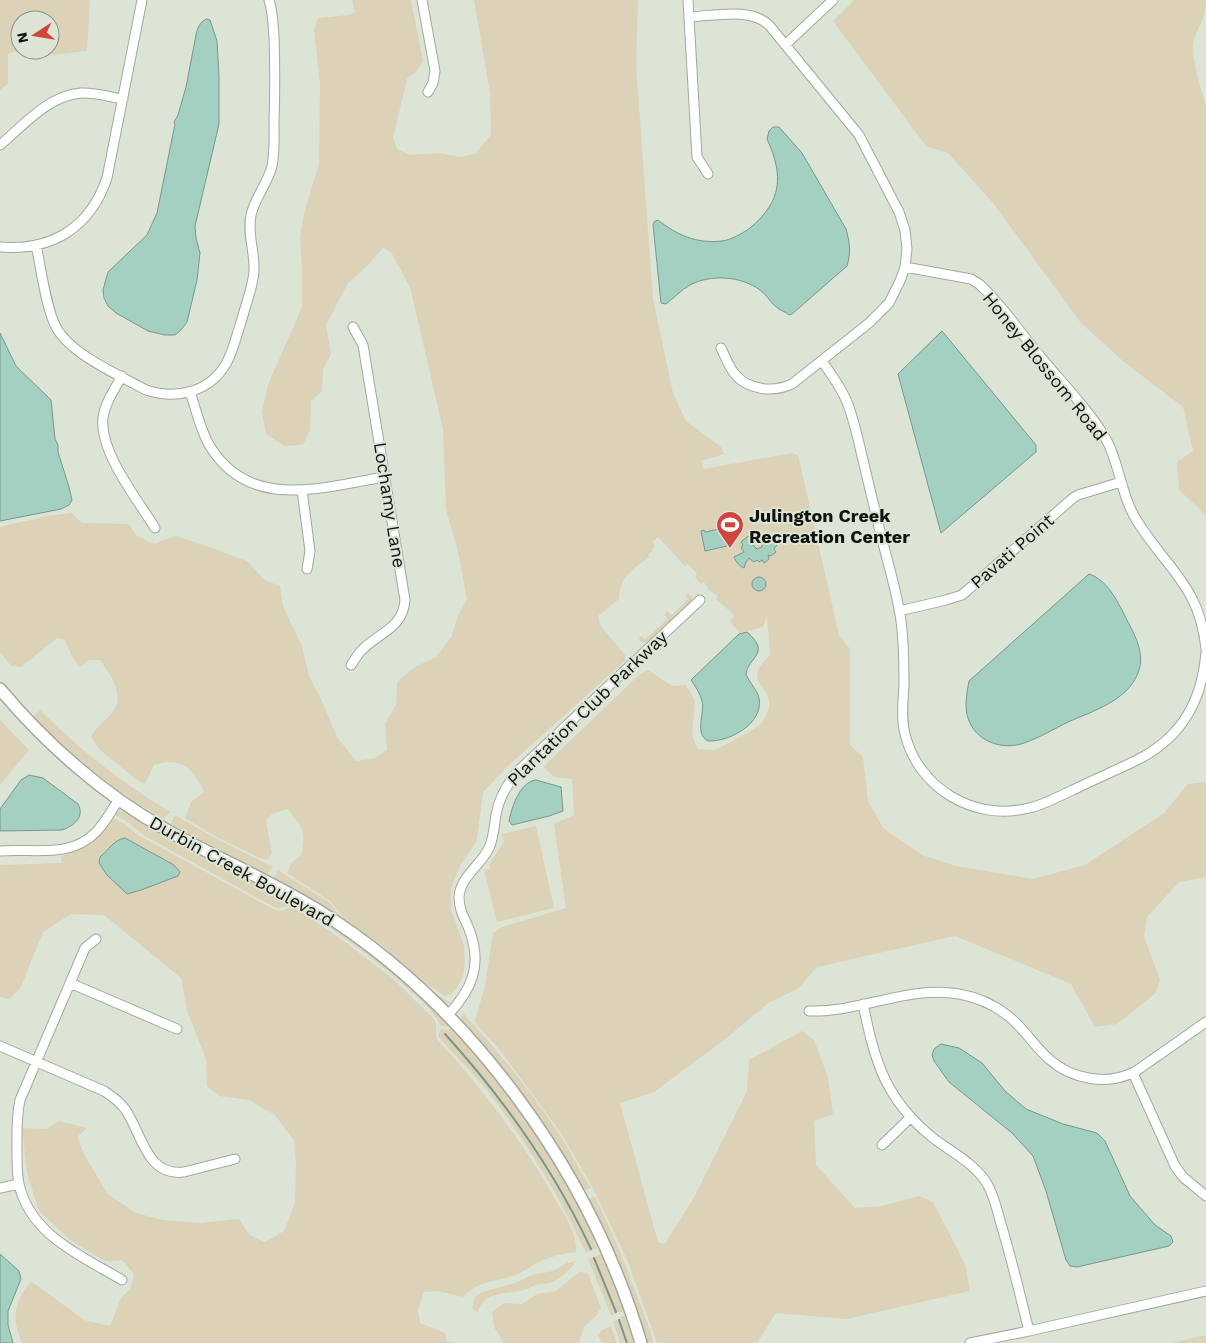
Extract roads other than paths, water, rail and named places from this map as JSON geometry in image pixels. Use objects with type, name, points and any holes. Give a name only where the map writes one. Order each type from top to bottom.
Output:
[{"type":"street","points":[[0,246],[23,247],[58,238],[71,230],[89,213],[97,201],[107,178],[142,0]]},
{"type":"street","points":[[36,245],[52,318],[61,336],[77,350],[146,390],[157,394],[177,395],[190,392],[212,380],[228,361],[252,283],[254,264],[250,220],[271,169],[274,150],[275,56],[272,12],[269,0]]},
{"type":"street","points":[[422,0],[435,71],[434,83],[428,92]]},
{"type":"street","points":[[688,0],[697,156],[708,174]]},
{"type":"street","points":[[785,45],[833,0]]},
{"type":"street","points":[[689,17],[740,14],[753,15],[763,20],[859,135],[899,212],[905,230],[907,249],[905,267],[888,303],[869,323],[792,384],[771,390],[755,388],[735,374],[721,348]]},
{"type":"street","points":[[0,145],[45,107],[60,98],[91,93],[123,99]]},
{"type":"street","name":"Honey Blossom Road","points":[[822,361],[837,383],[853,417],[899,611],[904,654],[903,725],[908,746],[925,775],[953,798],[971,806],[1000,812],[1030,808],[1130,764],[1158,748],[1180,726],[1197,698],[1202,684],[1206,651],[1201,618],[1196,604],[1175,571],[1138,522],[1131,509],[1109,445],[1103,435],[984,289],[971,280],[905,267]]},
{"type":"street","name":"Lochamy Lane","points":[[351,665],[362,649],[398,621],[404,608],[405,600],[363,345],[353,327]]},
{"type":"street","points":[[122,376],[105,409],[104,440],[112,459],[155,528]]},
{"type":"street","points":[[190,392],[202,431],[214,452],[231,470],[253,483],[265,488],[290,491],[385,477]]},
{"type":"street","name":"Pavati Point","points":[[899,611],[962,595],[1073,498],[1121,482]]},
{"type":"street","points":[[302,490],[310,551],[307,569]]},
{"type":"street","name":"Plantation Club Parkway","points":[[447,1016],[467,991],[475,966],[472,941],[459,908],[460,891],[466,879],[485,857],[490,847],[498,805],[507,785],[518,771],[700,600]]},
{"type":"street","name":"Durbin Creek Boulevard","points":[[0,689],[49,742],[118,801],[178,837],[268,882],[316,909],[388,962],[447,1016],[508,1086],[565,1169],[614,1268],[641,1343]]},
{"type":"street","points":[[0,851],[57,851],[78,845],[95,833],[118,801]]},
{"type":"street","points":[[96,939],[85,948],[20,1100],[18,1111],[18,1175],[23,1197],[31,1213],[54,1239],[122,1280]]},
{"type":"street","points":[[70,984],[177,1029]]},
{"type":"street","points":[[808,1011],[824,1011],[925,993],[944,992],[960,994],[992,1005],[1008,1015],[1050,1060],[1064,1071],[1097,1079],[1112,1078],[1133,1072],[1206,1022]]},
{"type":"street","points":[[863,1004],[870,1040],[882,1076],[892,1094],[910,1118],[980,1175],[991,1190],[1014,1268],[1029,1331]]},
{"type":"street","points":[[0,1046],[114,1097],[126,1111],[151,1159],[166,1171],[184,1172],[235,1159]]},
{"type":"street","points":[[1133,1072],[1176,1166],[1183,1177],[1206,1196]]},
{"type":"street","points":[[882,1145],[910,1118]]},
{"type":"street","points":[[0,1188],[19,1184]]},
{"type":"street","points":[[970,1343],[1206,1291]]},
{"type":"water","points":[[207,19],[210,20],[217,41],[219,124],[195,226],[200,253],[197,280],[187,322],[175,335],[165,335],[148,331],[116,313],[108,306],[103,290],[108,272],[147,235],[157,213],[174,122],[178,115],[186,87],[196,33],[201,23]]},
{"type":"water","points":[[773,127],[779,127],[802,153],[846,229],[850,248],[847,266],[789,315],[776,307],[763,292],[752,285],[726,278],[698,281],[687,287],[666,304],[661,303],[653,224],[658,220],[680,234],[696,240],[713,242],[729,239],[750,228],[769,208],[777,187],[776,165],[767,139],[769,131]]},
{"type":"water","points":[[942,331],[1036,445],[1036,452],[941,533],[898,374]]},
{"type":"water","points":[[0,333],[16,366],[51,400],[55,439],[72,500],[69,505],[61,509],[0,521]]},
{"type":"water","points":[[724,528],[727,546],[705,551],[701,531],[704,530],[705,532]]},
{"type":"water","points":[[748,536],[750,538],[753,536],[757,540],[753,545],[757,549],[762,547],[761,543],[765,540],[767,542],[771,539],[777,545],[774,549],[776,552],[771,556],[768,555],[769,559],[764,563],[762,560],[754,562],[749,558],[744,568],[738,564],[734,557],[744,552],[741,548],[743,545],[741,542]]},
{"type":"water","points":[[1089,574],[1101,581],[1111,591],[1138,644],[1141,658],[1140,666],[1133,683],[1118,698],[1108,704],[1030,741],[1007,746],[998,745],[983,738],[972,726],[967,714],[966,700],[969,681]]},
{"type":"water","points":[[759,577],[764,579],[766,584],[764,589],[759,591],[754,589],[752,584],[754,579]]},
{"type":"water","points":[[747,632],[758,645],[757,655],[746,674],[759,698],[756,716],[751,723],[735,735],[716,741],[708,741],[704,738],[701,728],[702,701],[699,692],[691,680],[739,634]]},
{"type":"water","points":[[29,775],[43,778],[78,804],[80,809],[79,817],[71,826],[62,830],[0,831],[0,809],[21,780]]},
{"type":"water","points":[[536,780],[561,787],[563,811],[512,825],[509,821],[512,809],[521,790],[525,785]]},
{"type":"water","points":[[125,838],[174,865],[180,872],[178,876],[127,894],[107,875],[99,863],[100,857],[111,846]]},
{"type":"water","points":[[941,1044],[959,1048],[982,1063],[1005,1091],[1026,1109],[1063,1124],[1097,1133],[1105,1141],[1130,1196],[1155,1225],[1171,1236],[1173,1242],[1169,1246],[1077,1267],[1070,1266],[1066,1260],[1046,1191],[1033,1156],[1012,1133],[949,1082],[934,1061],[932,1055],[934,1049]]},
{"type":"water","points":[[0,1254],[19,1271],[21,1279],[8,1311],[8,1325],[13,1343],[0,1343]]},
{"type":"waterway","points":[[445,1034],[488,1084],[526,1136],[561,1191],[591,1249]]},
{"type":"waterway","points":[[594,1258],[616,1312]]},
{"type":"waterway","points":[[619,1320],[627,1343]]},
{"type":"place","name":"Julington Creek Recreation Center","points":[[730,549]]}]
